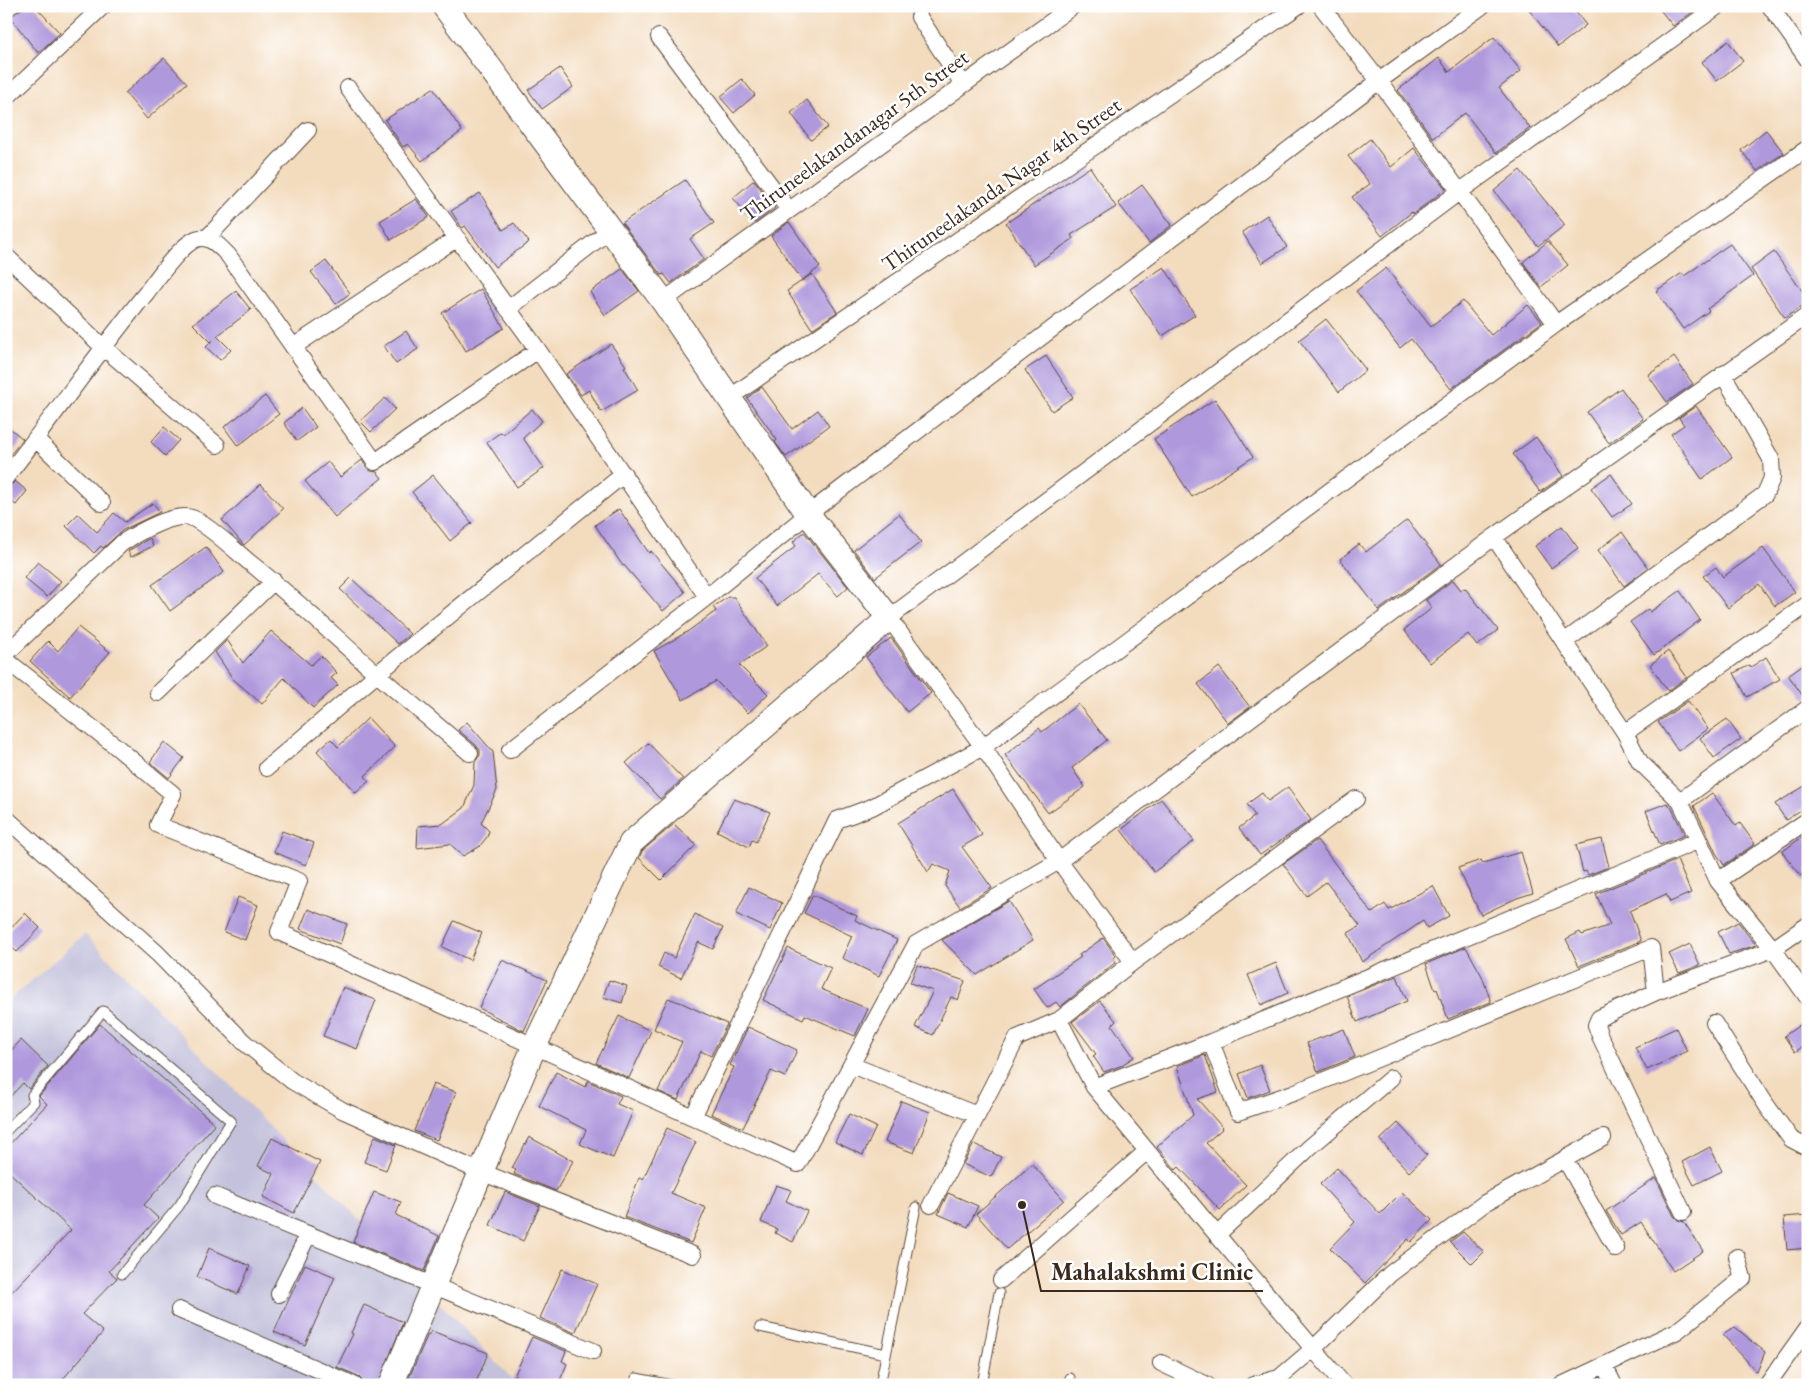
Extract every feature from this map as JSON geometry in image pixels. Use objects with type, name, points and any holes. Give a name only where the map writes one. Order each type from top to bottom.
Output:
[{"type":"street","points":[[6,98],[103,6]]},
{"type":"street","points":[[444,6],[663,301],[808,514],[889,618],[983,747],[1059,861],[1133,962]]},
{"type":"street","name":"Thiruneelakandanagar 5th Street","points":[[663,301],[1073,6]]},
{"type":"street","name":"Thiruneelakanda Nagar 4th Street","points":[[729,398],[1298,6]]},
{"type":"street","points":[[1321,6],[1379,81],[1556,324]]},
{"type":"street","points":[[510,750],[707,597],[808,514],[1379,81],[1482,6]]},
{"type":"street","points":[[391,1385],[534,1047],[631,843],[889,618],[1458,192],[1718,6]]},
{"type":"street","points":[[1770,6],[1808,60]]},
{"type":"street","points":[[919,17],[963,84]]},
{"type":"street","points":[[659,37],[789,210]]},
{"type":"street","points":[[348,88],[538,350],[707,597]]},
{"type":"street","points":[[207,238],[308,130]]},
{"type":"street","points":[[693,1117],[837,820],[872,807],[983,747],[1556,324],[1808,148]]},
{"type":"street","points":[[508,309],[610,230]]},
{"type":"street","points":[[6,477],[103,346],[175,257],[197,239],[207,238],[219,245],[228,255],[375,462],[538,350]]},
{"type":"street","points":[[293,347],[457,238]]},
{"type":"street","points":[[6,256],[103,346],[217,445]]},
{"type":"street","points":[[6,660],[173,794],[158,825],[299,881],[279,932],[798,1164],[916,944],[1059,861],[1494,537],[1808,314]]},
{"type":"street","points":[[1564,642],[1764,494],[1772,478],[1771,458],[1723,374]]},
{"type":"street","points":[[36,439],[102,503]]},
{"type":"street","points":[[267,768],[377,674],[624,474]]},
{"type":"street","points":[[6,654],[122,543],[166,520],[180,517],[191,518],[208,529],[274,581],[377,674],[470,753]]},
{"type":"street","points":[[1494,537],[1625,733],[1640,762],[1680,801],[1697,841],[1718,881],[1773,949],[1808,998]]},
{"type":"street","points":[[158,693],[274,581]]},
{"type":"street","points":[[1625,733],[1808,604]]},
{"type":"street","points":[[1680,801],[1808,708]]},
{"type":"street","points":[[924,1206],[978,1115],[1017,1038],[1059,1020],[1133,962],[1356,799]]},
{"type":"street","points":[[6,818],[158,954],[244,1043],[292,1081],[342,1110],[481,1172],[692,1255]]},
{"type":"street","points":[[1718,881],[1808,820]]},
{"type":"street","points":[[1094,1086],[1211,1042],[1697,841]]},
{"type":"street","points":[[1683,1212],[1596,1025],[1600,1018],[1656,992],[1773,949],[1808,925]]},
{"type":"street","points":[[1211,1042],[1238,1112],[1293,1093],[1650,948],[1656,992]]},
{"type":"street","points":[[1059,1020],[1094,1086],[1147,1152],[1344,1385]]},
{"type":"street","points":[[1714,1023],[1767,1106],[1791,1139],[1808,1148]]},
{"type":"street","points":[[851,1064],[978,1115]]},
{"type":"street","points":[[1217,1235],[1310,1147],[1391,1078]]},
{"type":"street","points":[[1253,1385],[1279,1378],[1313,1349],[1390,1274],[1485,1203],[1603,1138]]},
{"type":"street","points":[[1000,1286],[1147,1152]]},
{"type":"street","points":[[1565,1159],[1616,1249]]},
{"type":"street","points":[[215,1196],[594,1351]]},
{"type":"street","points":[[279,1294],[308,1235]]},
{"type":"street","points":[[1562,1385],[1677,1331],[1743,1278],[1736,1257]]},
{"type":"street","points":[[179,1310],[354,1385]]},
{"type":"street","points":[[1769,1384],[1808,1327]]},
{"type":"street","points":[[1160,1363],[1207,1385]]},
{"type":"street","points":[[1604,1365],[1614,1385]]},
{"type":"lane","points":[[6,1131],[34,1102],[32,1095],[102,1011],[231,1121],[179,1206],[122,1274]]},
{"type":"lane","points":[[880,1385],[886,1354],[924,1206]]},
{"type":"lane","points":[[982,1385],[1000,1286]]},
{"type":"lane","points":[[760,1327],[886,1354]]},
{"type":"lane","points":[[636,1378],[672,1385]]},
{"type":"shaded area","points":[[85,934],[518,1385],[6,1385],[6,1003]]},
{"type":"building","points":[[25,6],[35,6],[60,33],[38,53],[10,17]]},
{"type":"building","points":[[1526,6],[1571,6],[1586,25],[1558,47]]},
{"type":"building","points":[[1657,6],[1701,6],[1673,26]]},
{"type":"building","points":[[1494,37],[1521,71],[1499,88],[1530,128],[1496,153],[1465,113],[1433,138],[1398,90],[1439,58],[1449,72]]},
{"type":"building","points":[[1728,41],[1743,61],[1717,81],[1702,62]]},
{"type":"building","points":[[164,58],[187,83],[147,119],[125,93]]},
{"type":"building","points":[[560,68],[573,87],[542,109],[528,90]]},
{"type":"building","points":[[742,79],[755,95],[734,113],[720,97]]},
{"type":"building","points":[[433,88],[462,131],[422,161],[408,144],[403,147],[385,120]]},
{"type":"building","points":[[807,100],[828,127],[811,140],[791,113]]},
{"type":"building","points":[[1766,130],[1784,153],[1757,171],[1741,150]]},
{"type":"building","points":[[1370,139],[1391,167],[1414,148],[1446,189],[1413,214],[1412,212],[1382,236],[1352,197],[1370,184],[1348,156]]},
{"type":"building","points":[[1090,167],[1116,207],[1071,235],[1073,239],[1034,265],[1006,223]]},
{"type":"building","points":[[1520,170],[1565,225],[1538,246],[1494,191]]},
{"type":"building","points":[[685,180],[714,223],[690,239],[704,259],[671,283],[664,274],[661,275],[622,223]]},
{"type":"building","points":[[754,180],[775,208],[755,223],[733,198]]},
{"type":"building","points":[[1142,185],[1172,225],[1149,243],[1118,203]]},
{"type":"building","points":[[480,193],[503,230],[514,223],[529,242],[495,267],[465,226],[462,228],[451,211]]},
{"type":"building","points":[[416,199],[429,217],[391,240],[380,221]]},
{"type":"building","points":[[1267,215],[1287,247],[1262,263],[1242,232]]},
{"type":"building","points":[[789,222],[820,267],[802,280],[771,236]]},
{"type":"building","points":[[1548,241],[1568,265],[1541,287],[1523,262]]},
{"type":"building","points":[[1730,244],[1753,276],[1683,329],[1656,291],[1682,273],[1684,276]]},
{"type":"building","points":[[1774,252],[1808,299],[1808,302],[1785,318],[1751,269]]},
{"type":"building","points":[[326,261],[350,293],[336,304],[311,272]]},
{"type":"building","points":[[1164,267],[1195,315],[1162,336],[1130,289]]},
{"type":"building","points":[[1386,268],[1431,326],[1463,301],[1491,335],[1528,305],[1542,322],[1451,389],[1411,339],[1400,348],[1356,291]]},
{"type":"building","points":[[622,269],[639,291],[605,315],[590,292]]},
{"type":"building","points":[[812,274],[837,312],[812,329],[787,291]]},
{"type":"building","points":[[481,289],[504,328],[466,351],[442,313]]},
{"type":"building","points":[[236,291],[251,310],[217,336],[231,350],[220,360],[206,347],[211,342],[193,324]]},
{"type":"building","points":[[1326,319],[1366,370],[1339,392],[1299,340]]},
{"type":"building","points":[[406,331],[418,349],[396,364],[384,346]]},
{"type":"building","points":[[611,344],[626,366],[624,367],[638,390],[601,412],[589,390],[581,395],[566,374]]},
{"type":"building","points":[[1046,356],[1073,397],[1052,411],[1025,370]]},
{"type":"building","points":[[1674,357],[1693,384],[1667,402],[1648,375]]},
{"type":"building","points":[[762,387],[792,429],[818,410],[829,426],[786,457],[775,442],[777,440],[747,398]]},
{"type":"building","points":[[1621,388],[1643,419],[1609,443],[1587,412]]},
{"type":"building","points":[[265,396],[279,414],[238,446],[224,427]]},
{"type":"building","points":[[385,398],[395,409],[371,432],[360,421]]},
{"type":"building","points":[[1215,399],[1253,457],[1192,497],[1154,439]]},
{"type":"building","points":[[1696,406],[1732,457],[1702,479],[1671,434],[1684,425],[1679,418]]},
{"type":"building","points":[[302,408],[316,427],[297,441],[284,423]]},
{"type":"building","points":[[532,409],[542,421],[523,438],[544,468],[517,487],[487,442],[501,432],[503,434]]},
{"type":"building","points":[[6,425],[23,439],[6,460]]},
{"type":"building","points":[[164,427],[179,440],[165,456],[151,442]]},
{"type":"building","points":[[1536,437],[1563,476],[1540,492],[1513,454]]},
{"type":"building","points":[[362,460],[367,468],[377,472],[382,478],[335,517],[305,481],[328,462],[340,477]]},
{"type":"building","points":[[1611,474],[1632,504],[1612,517],[1591,488]]},
{"type":"building","points":[[433,475],[472,523],[450,541],[412,492]]},
{"type":"building","points":[[15,481],[27,491],[16,505],[6,498],[6,487]]},
{"type":"building","points":[[261,484],[283,509],[244,545],[222,520]]},
{"type":"building","points":[[153,503],[160,512],[123,530],[103,548],[101,546],[94,553],[66,526],[78,514],[97,532],[114,513],[125,522]]},
{"type":"building","points":[[619,509],[649,553],[651,551],[685,592],[663,611],[623,566],[595,525]]},
{"type":"building","points":[[899,514],[921,542],[875,578],[854,550]]},
{"type":"building","points":[[1407,520],[1441,564],[1379,610],[1340,559],[1359,544],[1366,552]]},
{"type":"building","points":[[1562,526],[1578,548],[1551,568],[1535,546]]},
{"type":"building","points":[[804,532],[848,587],[838,596],[818,574],[777,606],[755,578],[796,546],[793,542]]},
{"type":"building","points":[[1622,532],[1648,568],[1624,586],[1598,550]]},
{"type":"building","points":[[150,538],[153,546],[131,557],[128,551]]},
{"type":"building","points":[[206,547],[224,572],[170,611],[152,585]]},
{"type":"building","points":[[1763,548],[1795,592],[1775,606],[1759,584],[1728,608],[1703,576],[1716,567],[1723,577]]},
{"type":"building","points":[[38,562],[61,581],[47,597],[24,578]]},
{"type":"building","points":[[351,578],[410,634],[398,644],[340,589]]},
{"type":"building","points":[[1453,580],[1461,590],[1465,588],[1498,630],[1477,646],[1468,634],[1430,663],[1404,630],[1432,608],[1426,600]]},
{"type":"building","points":[[1680,591],[1700,620],[1654,655],[1630,622],[1648,609],[1650,612]]},
{"type":"building","points":[[728,597],[734,597],[767,646],[739,665],[768,694],[748,713],[716,681],[683,700],[654,651],[687,632],[716,611],[713,607]]},
{"type":"building","points":[[78,627],[110,652],[70,697],[30,661],[48,641],[58,651]]},
{"type":"building","points":[[271,631],[311,665],[321,656],[337,673],[331,678],[338,685],[313,708],[284,678],[262,704],[233,679],[215,652],[227,640],[243,663]]},
{"type":"building","points":[[891,638],[931,693],[907,712],[866,657]]},
{"type":"building","points":[[1668,651],[1687,677],[1668,691],[1650,665]]},
{"type":"building","points":[[1766,657],[1780,679],[1747,697],[1734,673],[1750,665],[1751,667]]},
{"type":"building","points":[[1808,661],[1808,698],[1805,699],[1788,675]]},
{"type":"building","points":[[1219,667],[1250,707],[1228,723],[1198,684]]},
{"type":"building","points":[[1688,701],[1708,729],[1678,751],[1658,722]]},
{"type":"building","points":[[1078,704],[1107,740],[1072,768],[1085,787],[1048,813],[1005,755],[1039,728],[1042,732]]},
{"type":"building","points":[[368,718],[395,747],[365,776],[369,781],[356,793],[317,751],[331,739],[338,747]]},
{"type":"building","points":[[1727,719],[1741,739],[1714,758],[1700,738]]},
{"type":"building","points":[[467,722],[493,752],[497,790],[481,823],[489,831],[487,837],[479,847],[463,856],[450,844],[417,848],[418,826],[442,824],[464,808],[474,785],[475,762],[480,755],[480,750],[458,730]]},
{"type":"building","points":[[164,742],[184,758],[169,778],[150,762]]},
{"type":"building","points":[[648,743],[683,779],[660,799],[626,763]]},
{"type":"building","points":[[1808,784],[1808,805],[1786,820],[1775,804]]},
{"type":"building","points":[[1288,787],[1311,820],[1260,855],[1239,828],[1255,816],[1247,804],[1262,793],[1268,801]]},
{"type":"building","points":[[953,789],[982,835],[962,847],[992,888],[960,907],[945,886],[950,871],[933,864],[928,872],[898,823]]},
{"type":"building","points":[[1712,793],[1736,826],[1740,823],[1755,844],[1724,865],[1716,853],[1694,806]]},
{"type":"building","points":[[734,799],[770,812],[756,842],[752,840],[749,847],[717,831]]},
{"type":"building","points":[[1161,799],[1194,841],[1154,872],[1121,830]]},
{"type":"building","points":[[1667,803],[1671,807],[1685,835],[1660,845],[1646,811]]},
{"type":"building","points":[[674,824],[696,845],[661,880],[639,858],[642,851]]},
{"type":"building","points":[[282,831],[314,843],[306,865],[274,852]]},
{"type":"building","points":[[1808,832],[1808,884],[1782,852]]},
{"type":"building","points":[[1602,839],[1609,867],[1588,875],[1586,871],[1583,872],[1576,845]]},
{"type":"building","points":[[1317,840],[1372,913],[1385,904],[1389,910],[1433,886],[1449,916],[1427,928],[1423,921],[1362,962],[1348,933],[1360,926],[1326,882],[1307,896],[1283,864]]},
{"type":"building","points":[[1521,852],[1533,893],[1517,898],[1481,915],[1458,868],[1481,860],[1483,863]]},
{"type":"building","points":[[1677,860],[1691,893],[1670,902],[1666,894],[1630,911],[1641,941],[1579,966],[1566,939],[1580,932],[1582,935],[1610,925],[1596,894]]},
{"type":"building","points":[[749,887],[782,903],[770,930],[736,914]]},
{"type":"building","points":[[813,895],[857,916],[855,920],[897,940],[879,976],[842,958],[852,936],[804,913]]},
{"type":"building","points":[[238,897],[258,905],[245,940],[224,932]]},
{"type":"building","points":[[1009,901],[1033,940],[977,975],[942,940]]},
{"type":"building","points":[[308,909],[347,924],[340,944],[300,929]]},
{"type":"building","points":[[25,913],[40,928],[17,952],[6,942],[6,933]]},
{"type":"building","points":[[695,914],[723,928],[713,949],[698,942],[681,978],[658,967],[664,953],[674,958]]},
{"type":"building","points":[[454,921],[482,933],[470,960],[442,947]]},
{"type":"building","points":[[1738,922],[1756,945],[1729,954],[1718,932]]},
{"type":"building","points":[[1103,938],[1116,956],[1113,958],[1116,962],[1060,1007],[1056,1002],[1047,1008],[1034,989],[1081,957],[1079,955]]},
{"type":"building","points":[[1690,944],[1700,965],[1679,973],[1669,954]]},
{"type":"building","points":[[1466,947],[1482,976],[1491,1002],[1448,1019],[1426,964]]},
{"type":"building","points":[[788,948],[831,968],[821,989],[868,1009],[855,1036],[805,1015],[803,1019],[763,1000]]},
{"type":"building","points":[[502,960],[547,980],[524,1031],[479,1008]]},
{"type":"building","points":[[1276,963],[1288,993],[1261,1005],[1248,975]]},
{"type":"building","points":[[917,965],[965,981],[958,1000],[951,997],[933,1035],[915,1027],[933,991],[910,983]]},
{"type":"building","points":[[1397,976],[1407,1001],[1357,1022],[1347,996]]},
{"type":"building","points":[[609,980],[627,986],[622,1003],[603,997]]},
{"type":"building","points":[[343,987],[376,1000],[357,1049],[323,1036]]},
{"type":"building","points":[[668,998],[727,1024],[711,1056],[701,1051],[678,1100],[658,1091],[682,1042],[654,1029]]},
{"type":"building","points":[[1100,1001],[1116,1021],[1112,1025],[1134,1057],[1120,1066],[1104,1072],[1093,1056],[1096,1054],[1072,1022]]},
{"type":"building","points":[[619,1016],[651,1031],[629,1078],[596,1063]]},
{"type":"building","points":[[1808,1019],[1808,1043],[1795,1052],[1784,1036]]},
{"type":"building","points":[[100,1024],[215,1124],[144,1205],[158,1218],[109,1271],[117,1278],[82,1314],[103,1332],[58,1385],[6,1385],[6,1298],[71,1230],[6,1169],[6,1148],[47,1104],[39,1096]]},
{"type":"building","points":[[748,1027],[797,1050],[785,1077],[771,1071],[743,1128],[711,1114],[734,1067],[730,1065]]},
{"type":"building","points":[[1676,1028],[1687,1051],[1647,1070],[1635,1047]]},
{"type":"building","points":[[1344,1029],[1355,1057],[1318,1072],[1307,1043]]},
{"type":"building","points":[[21,1040],[48,1066],[29,1089],[23,1083],[6,1101],[6,1056]]},
{"type":"building","points":[[1205,1055],[1218,1092],[1197,1099],[1223,1128],[1206,1143],[1246,1185],[1220,1210],[1179,1167],[1176,1170],[1157,1147],[1193,1115],[1177,1066]]},
{"type":"building","points":[[1260,1065],[1270,1090],[1248,1098],[1239,1074]]},
{"type":"building","points":[[556,1072],[585,1087],[588,1081],[621,1096],[617,1104],[633,1111],[613,1158],[580,1144],[586,1130],[539,1106]]},
{"type":"building","points":[[433,1084],[456,1092],[437,1140],[414,1131]]},
{"type":"building","points":[[901,1101],[930,1112],[914,1153],[885,1142]]},
{"type":"building","points":[[849,1114],[876,1127],[863,1155],[835,1142]]},
{"type":"building","points":[[1398,1123],[1427,1155],[1409,1172],[1380,1140]]},
{"type":"building","points":[[667,1128],[696,1142],[671,1193],[706,1208],[691,1243],[624,1217],[639,1178],[643,1179]]},
{"type":"building","points":[[375,1136],[396,1145],[386,1170],[364,1162]]},
{"type":"building","points":[[529,1137],[573,1161],[556,1191],[514,1174],[516,1170],[512,1168]]},
{"type":"building","points":[[272,1138],[320,1162],[294,1213],[263,1197],[274,1174],[258,1166]]},
{"type":"building","points":[[974,1144],[1001,1157],[991,1177],[963,1164]]},
{"type":"building","points":[[1710,1147],[1722,1171],[1694,1185],[1682,1162]]},
{"type":"building","points":[[1032,1164],[1064,1200],[1007,1249],[976,1214]]},
{"type":"building","points":[[1337,1168],[1380,1214],[1402,1192],[1432,1220],[1411,1242],[1408,1239],[1365,1283],[1330,1248],[1355,1222],[1320,1184]]},
{"type":"building","points":[[1656,1178],[1674,1216],[1684,1222],[1703,1251],[1673,1271],[1641,1222],[1621,1235],[1606,1211]]},
{"type":"building","points":[[776,1185],[791,1190],[786,1201],[807,1211],[793,1242],[775,1233],[777,1229],[761,1222]]},
{"type":"building","points":[[374,1192],[401,1202],[396,1215],[439,1236],[424,1271],[353,1242]]},
{"type":"building","points":[[505,1192],[540,1206],[523,1241],[490,1225]]},
{"type":"building","points":[[948,1193],[978,1206],[968,1227],[938,1214]]},
{"type":"building","points":[[1808,1215],[1808,1248],[1787,1250],[1784,1217]]},
{"type":"building","points":[[1463,1232],[1484,1252],[1472,1264],[1450,1242]]},
{"type":"building","points":[[209,1248],[250,1266],[238,1294],[197,1277]]},
{"type":"building","points":[[305,1264],[335,1277],[305,1345],[274,1332]]},
{"type":"building","points":[[562,1269],[597,1284],[575,1333],[540,1318]]},
{"type":"building","points":[[364,1305],[403,1322],[378,1385],[370,1385],[363,1382],[358,1376],[337,1367]]},
{"type":"building","points":[[1735,1327],[1765,1352],[1757,1372],[1723,1335]]},
{"type":"building","points":[[432,1331],[488,1353],[475,1385],[406,1385],[428,1334]]},
{"type":"building","points":[[532,1337],[566,1351],[562,1361],[567,1364],[558,1385],[510,1385]]},
{"type":"place","name":"Mahalakshmi Clinic","points":[[1022,1205]]}]
